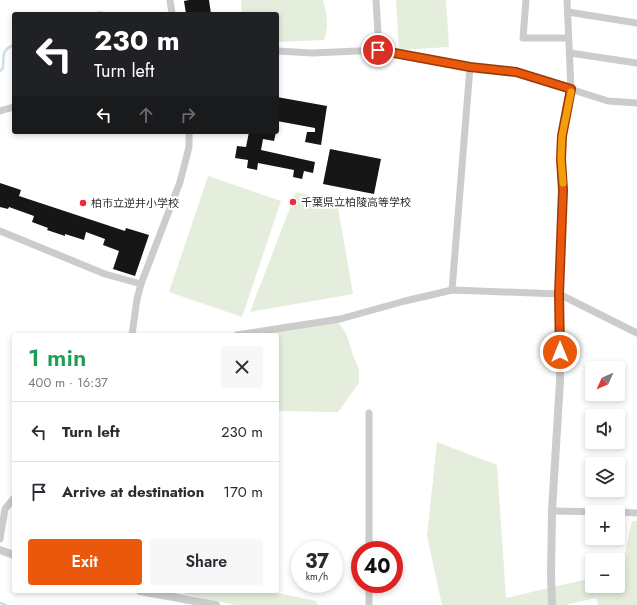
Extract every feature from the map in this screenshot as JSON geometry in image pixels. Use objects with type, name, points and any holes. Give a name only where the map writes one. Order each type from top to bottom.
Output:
[{"type":"street","points":[[170,0],[172,12]]},
{"type":"street","points":[[376,0],[378,50]]},
{"type":"street","points":[[526,0],[523,38],[568,38]]},
{"type":"street","points":[[552,605],[552,511],[559,396],[559,294],[563,190],[561,159],[562,136],[571,89],[567,0]]},
{"type":"street","points":[[568,12],[637,23]]},
{"type":"street","points":[[279,51],[313,53],[378,50],[470,67],[516,72],[608,100],[637,103]]},
{"type":"street","points":[[570,53],[637,63]]},
{"type":"street","points":[[452,290],[470,67]]},
{"type":"street","points":[[0,111],[12,108]]},
{"type":"street","points":[[132,333],[137,299],[141,284],[180,182],[189,147],[189,134]]},
{"type":"street","points":[[0,231],[105,274],[141,284]]},
{"type":"street","points":[[250,333],[340,319],[452,290],[559,294],[637,333]]},
{"type":"street","points":[[369,413],[369,541]]},
{"type":"street","points":[[0,539],[5,509],[12,500]]},
{"type":"street","points":[[552,511],[585,512]]},
{"type":"street","points":[[625,512],[637,513]]},
{"type":"street","points":[[0,550],[12,554]]},
{"type":"street","points":[[151,593],[216,605]]},
{"type":"street","points":[[369,593],[369,605]]},
{"type":"green space","points":[[241,0],[323,0],[326,10],[327,30],[324,40],[279,42],[279,12],[242,12]]},
{"type":"green space","points":[[396,0],[446,0],[449,47],[399,50]]},
{"type":"green space","points":[[208,176],[281,201],[242,317],[169,292]]},
{"type":"green space","points":[[296,192],[337,202],[353,294],[250,312]]},
{"type":"green space","points":[[337,321],[346,333],[359,370],[359,383],[338,412],[279,411],[279,333],[274,333]]},
{"type":"green space","points":[[437,442],[497,465],[506,598],[585,580],[585,593],[625,593],[625,553],[632,521],[637,521],[637,605],[598,605],[596,598],[565,605],[442,605],[427,536]]},
{"type":"green space","points":[[278,593],[316,601],[318,605],[235,605],[185,594]]},
{"type":"building","points":[[209,0],[211,12],[186,12],[184,1]]},
{"type":"building","points":[[279,97],[327,106],[321,145],[305,142],[307,132],[315,132],[315,128],[279,121]]},
{"type":"building","points":[[249,134],[276,134],[274,141],[263,139],[261,150],[315,162],[313,173],[304,171],[302,179],[293,177],[294,170],[258,163],[257,170],[247,168],[248,160],[235,158],[237,146],[246,147]]},
{"type":"building","points":[[330,149],[381,159],[374,194],[323,184]]},
{"type":"building","points":[[0,183],[21,190],[19,196],[125,231],[126,228],[149,235],[135,276],[113,269],[119,251],[103,245],[105,239],[86,232],[84,240],[65,234],[65,236],[47,230],[48,228],[32,222],[34,216],[9,207],[8,209],[0,207]]},
{"type":"waterway","points":[[0,71],[3,68],[3,57],[5,51],[12,46]]},
{"type":"waterway","points":[[0,603],[6,605]]},
{"type":"slow traffic","points":[[563,183],[561,159],[562,136],[571,92]]},
{"type":"place","name":"千葉県立柏陵高等学校","points":[[293,202]]},
{"type":"place","name":"柏市立逆井小学校","points":[[83,203]]},
{"type":"route","points":[[378,50],[470,67],[516,72],[571,89],[562,136],[561,159],[563,190],[559,294],[560,352]]}]
